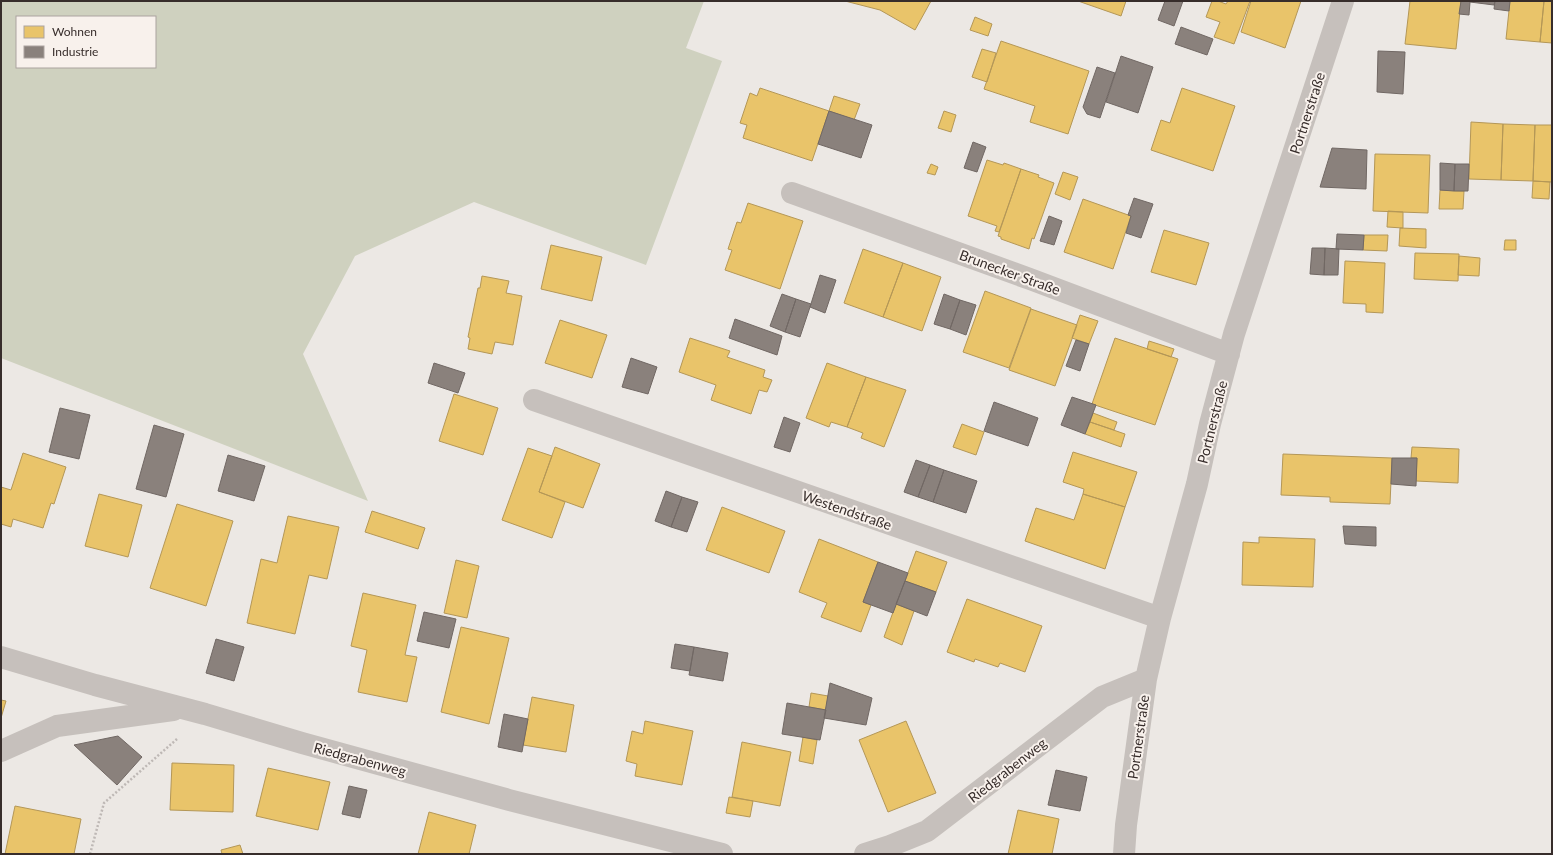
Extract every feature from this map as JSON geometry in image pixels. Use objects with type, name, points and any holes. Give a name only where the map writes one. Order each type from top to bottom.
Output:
[{"type":"street","name":"Portnerstraße","points":[[1124,854],[1126,825],[1146,679],[1160,618],[1197,484],[1210,424],[1229,354],[1343,1]]},
{"type":"street","name":"Brunecker Straße","points":[[792,192],[1229,354]]},
{"type":"street","name":"Westendstraße","points":[[534,400],[1160,618]]},
{"type":"street","name":"Riedgrabenweg","points":[[1,657],[95,685],[205,714],[302,743],[509,800],[722,854]]},
{"type":"street","name":"Riedgrabenweg","points":[[865,854],[927,831],[1102,697],[1146,679]]},
{"type":"street","points":[[1,751],[57,726],[182,708]]},
{"type":"path","points":[[90,854],[104,803],[147,767]]},
{"type":"green space","points":[[1,1],[704,1],[686,48],[722,61],[646,265],[474,202],[355,256],[303,354],[368,501],[1,358]]},
{"type":"building: Wohnen","points":[[845,1],[931,1],[915,30],[880,10]]},
{"type":"building: Wohnen","points":[[1078,1],[1126,1],[1121,16]]},
{"type":"building: Wohnen","points":[[1212,1],[1218,1],[1226,4],[1228,1],[1250,1],[1234,44],[1214,37],[1220,22],[1206,17]]},
{"type":"building: Wohnen","points":[[1251,1],[1301,1],[1285,48],[1241,32]]},
{"type":"building: Wohnen","points":[[1410,1],[1461,1],[1456,49],[1405,44]]},
{"type":"building: Wohnen","points":[[1510,1],[1544,1],[1540,42],[1506,39]]},
{"type":"building: Wohnen","points":[[1544,1],[1552,1],[1552,43],[1540,42]]},
{"type":"building: Wohnen","points":[[975,17],[992,24],[988,36],[970,30]]},
{"type":"building: Wohnen","points":[[1001,41],[1089,71],[1068,134],[1030,122],[1035,106],[984,89]]},
{"type":"building: Wohnen","points":[[982,49],[996,53],[987,82],[972,77]]},
{"type":"building: Wohnen","points":[[760,88],[829,111],[812,161],[743,138],[747,125],[740,123],[750,93],[757,96]]},
{"type":"building: Wohnen","points":[[1182,88],[1235,106],[1213,171],[1151,150],[1161,120],[1170,123]]},
{"type":"building: Wohnen","points":[[834,96],[860,104],[854,120],[829,111]]},
{"type":"building: Wohnen","points":[[944,111],[956,115],[951,132],[938,128]]},
{"type":"building: Wohnen","points":[[1471,122],[1503,124],[1501,180],[1469,179]]},
{"type":"building: Wohnen","points":[[1503,124],[1535,125],[1533,181],[1501,180]]},
{"type":"building: Wohnen","points":[[1535,125],[1552,125],[1552,182],[1533,181]]},
{"type":"building: Wohnen","points":[[1375,154],[1430,155],[1428,213],[1373,211]]},
{"type":"building: Wohnen","points":[[987,160],[1003,165],[1004,163],[1021,169],[999,232],[995,231],[997,226],[968,216]]},
{"type":"building: Wohnen","points":[[931,164],[938,167],[935,175],[927,173]]},
{"type":"building: Wohnen","points":[[1021,169],[1039,175],[1038,177],[1054,183],[1029,249],[1001,239],[1001,237],[998,236]]},
{"type":"building: Wohnen","points":[[1063,172],[1078,177],[1070,200],[1055,194]]},
{"type":"building: Wohnen","points":[[1533,181],[1550,182],[1549,199],[1532,198]]},
{"type":"building: Wohnen","points":[[1440,190],[1464,191],[1463,209],[1439,209]]},
{"type":"building: Wohnen","points":[[1083,199],[1131,216],[1113,269],[1064,252]]},
{"type":"building: Wohnen","points":[[748,203],[803,221],[780,289],[725,270],[732,250],[728,249],[737,222],[741,223]]},
{"type":"building: Wohnen","points":[[1388,211],[1403,212],[1403,228],[1387,227]]},
{"type":"building: Wohnen","points":[[1400,228],[1426,229],[1426,248],[1399,246]]},
{"type":"building: Wohnen","points":[[1164,230],[1209,243],[1196,285],[1151,272]]},
{"type":"building: Wohnen","points":[[1364,235],[1388,235],[1387,251],[1363,250]]},
{"type":"building: Wohnen","points":[[1505,240],[1516,240],[1516,250],[1504,250]]},
{"type":"building: Wohnen","points":[[551,245],[602,257],[592,301],[541,289]]},
{"type":"building: Wohnen","points":[[863,249],[903,263],[883,317],[844,303]]},
{"type":"building: Wohnen","points":[[1415,253],[1459,254],[1458,281],[1414,279]]},
{"type":"building: Wohnen","points":[[1459,256],[1480,258],[1479,276],[1458,275]]},
{"type":"building: Wohnen","points":[[1345,261],[1385,263],[1383,313],[1366,312],[1366,304],[1343,303]]},
{"type":"building: Wohnen","points":[[903,263],[941,277],[922,331],[883,317]]},
{"type":"building: Wohnen","points":[[482,276],[509,281],[506,293],[522,296],[513,345],[495,342],[492,354],[468,349],[470,338],[468,337],[478,288],[480,288]]},
{"type":"building: Wohnen","points":[[985,291],[1031,308],[1009,368],[963,352]]},
{"type":"building: Wohnen","points":[[1031,309],[1077,325],[1055,386],[1009,370]]},
{"type":"building: Wohnen","points":[[1080,315],[1098,321],[1089,344],[1072,338]]},
{"type":"building: Wohnen","points":[[560,320],[607,335],[592,378],[545,363]]},
{"type":"building: Wohnen","points":[[690,338],[730,351],[727,357],[765,370],[763,377],[772,380],[767,392],[759,390],[751,414],[711,400],[716,385],[679,372]]},
{"type":"building: Wohnen","points":[[1115,338],[1178,359],[1155,425],[1092,404]]},
{"type":"building: Wohnen","points":[[1149,341],[1174,349],[1171,357],[1147,349]]},
{"type":"building: Wohnen","points":[[827,363],[866,377],[847,427],[831,422],[829,427],[806,418]]},
{"type":"building: Wohnen","points":[[866,377],[906,390],[884,447],[861,438],[863,433],[847,427]]},
{"type":"building: Wohnen","points":[[454,394],[498,408],[483,455],[439,441]]},
{"type":"building: Wohnen","points":[[1093,413],[1117,422],[1114,430],[1090,422]]},
{"type":"building: Wohnen","points":[[1090,422],[1125,434],[1121,447],[1085,434]]},
{"type":"building: Wohnen","points":[[962,424],[984,432],[976,455],[953,447]]},
{"type":"building: Wohnen","points":[[555,447],[600,464],[583,508],[539,492]]},
{"type":"building: Wohnen","points":[[1412,447],[1459,449],[1458,483],[1416,481],[1417,458],[1411,458]]},
{"type":"building: Wohnen","points":[[528,448],[552,456],[539,492],[565,502],[552,538],[502,520]]},
{"type":"building: Wohnen","points":[[1073,452],[1137,472],[1125,507],[1083,494],[1084,489],[1063,482]]},
{"type":"building: Wohnen","points":[[23,453],[66,467],[54,504],[51,503],[43,528],[13,519],[11,527],[1,524],[1,487],[11,490]]},
{"type":"building: Wohnen","points":[[1283,454],[1392,458],[1390,504],[1330,502],[1330,497],[1281,495]]},
{"type":"building: Wohnen","points":[[99,494],[142,505],[128,557],[85,546]]},
{"type":"building: Wohnen","points":[[1083,494],[1125,507],[1105,569],[1025,541],[1036,508],[1074,520]]},
{"type":"building: Wohnen","points":[[177,504],[233,521],[206,606],[150,588]]},
{"type":"building: Wohnen","points":[[722,507],[785,531],[769,573],[706,550]]},
{"type":"building: Wohnen","points":[[372,511],[425,528],[418,549],[365,532]]},
{"type":"building: Wohnen","points":[[288,516],[339,527],[327,579],[309,575],[295,634],[247,623],[261,559],[277,563]]},
{"type":"building: Wohnen","points":[[1259,537],[1315,539],[1313,587],[1242,585],[1243,542],[1259,543]]},
{"type":"building: Wohnen","points":[[819,539],[878,562],[863,602],[871,605],[861,632],[821,617],[827,603],[799,592]]},
{"type":"building: Wohnen","points":[[916,551],[947,562],[936,592],[905,581]]},
{"type":"building: Wohnen","points":[[456,560],[479,566],[467,618],[444,613]]},
{"type":"building: Wohnen","points":[[363,593],[416,605],[405,655],[417,657],[407,702],[358,692],[367,650],[351,646]]},
{"type":"building: Wohnen","points":[[967,599],[1042,626],[1025,672],[1000,663],[998,667],[975,659],[974,662],[947,652]]},
{"type":"building: Wohnen","points":[[896,604],[914,611],[902,645],[884,637]]},
{"type":"building: Wohnen","points":[[461,627],[509,638],[489,724],[441,712]]},
{"type":"building: Wohnen","points":[[811,693],[828,696],[826,710],[809,707]]},
{"type":"building: Wohnen","points":[[532,697],[574,705],[566,752],[523,745]]},
{"type":"building: Wohnen","points":[[1,700],[6,701],[1,718]]},
{"type":"building: Wohnen","points":[[645,721],[693,731],[682,785],[635,776],[637,764],[626,761],[632,731],[643,734]]},
{"type":"building: Wohnen","points":[[906,721],[936,793],[888,812],[859,740]]},
{"type":"building: Wohnen","points":[[803,737],[817,740],[813,764],[799,761]]},
{"type":"building: Wohnen","points":[[742,742],[791,752],[780,806],[732,797]]},
{"type":"building: Wohnen","points":[[172,763],[234,765],[233,812],[170,810]]},
{"type":"building: Wohnen","points":[[268,768],[330,782],[318,830],[256,816]]},
{"type":"building: Wohnen","points":[[729,797],[753,801],[750,817],[726,813]]},
{"type":"building: Wohnen","points":[[15,806],[81,819],[74,854],[5,854]]},
{"type":"building: Wohnen","points":[[1018,810],[1059,819],[1052,854],[1008,854]]},
{"type":"building: Wohnen","points":[[429,812],[476,825],[469,854],[418,854]]},
{"type":"building: Wohnen","points":[[240,845],[243,854],[222,854],[221,850]]},
{"type":"building: Industrie","points":[[1165,1],[1183,1],[1174,26],[1158,20]]},
{"type":"building: Industrie","points":[[1461,1],[1495,1],[1494,5],[1470,2],[1469,15],[1459,14]]},
{"type":"building: Industrie","points":[[1495,1],[1510,1],[1509,11],[1494,9]]},
{"type":"building: Industrie","points":[[1181,27],[1213,39],[1207,55],[1175,44]]},
{"type":"building: Industrie","points":[[1378,51],[1405,52],[1403,94],[1377,92]]},
{"type":"building: Industrie","points":[[1121,56],[1153,67],[1138,113],[1106,102]]},
{"type":"building: Industrie","points":[[1097,67],[1115,73],[1100,118],[1087,114],[1083,107]]},
{"type":"building: Industrie","points":[[829,111],[872,125],[861,158],[818,144]]},
{"type":"building: Industrie","points":[[973,142],[986,147],[977,172],[964,168]]},
{"type":"building: Industrie","points":[[1332,148],[1367,150],[1366,189],[1320,187]]},
{"type":"building: Industrie","points":[[1440,163],[1455,164],[1454,191],[1440,190]]},
{"type":"building: Industrie","points":[[1455,164],[1469,164],[1468,191],[1454,191]]},
{"type":"building: Industrie","points":[[1134,198],[1153,204],[1141,238],[1126,233],[1131,216],[1128,215]]},
{"type":"building: Industrie","points":[[1049,216],[1062,221],[1054,245],[1040,241]]},
{"type":"building: Industrie","points":[[1337,234],[1364,235],[1363,250],[1336,249]]},
{"type":"building: Industrie","points":[[1312,248],[1325,248],[1324,275],[1310,274]]},
{"type":"building: Industrie","points":[[1325,248],[1339,249],[1338,275],[1324,275]]},
{"type":"building: Industrie","points":[[820,275],[836,280],[825,313],[810,307]]},
{"type":"building: Industrie","points":[[782,294],[796,299],[785,332],[770,326]]},
{"type":"building: Industrie","points":[[944,294],[960,300],[950,329],[934,324]]},
{"type":"building: Industrie","points":[[796,299],[811,304],[800,337],[785,332]]},
{"type":"building: Industrie","points":[[960,300],[976,305],[966,335],[950,329]]},
{"type":"building: Industrie","points":[[735,319],[782,336],[777,355],[729,338]]},
{"type":"building: Industrie","points":[[1076,340],[1089,344],[1080,371],[1066,366]]},
{"type":"building: Industrie","points":[[631,358],[657,367],[648,394],[622,387]]},
{"type":"building: Industrie","points":[[434,363],[465,373],[458,393],[428,383]]},
{"type":"building: Industrie","points":[[1072,397],[1096,405],[1085,434],[1061,425]]},
{"type":"building: Industrie","points":[[994,402],[1038,418],[1028,446],[984,431]]},
{"type":"building: Industrie","points":[[60,408],[90,415],[79,459],[49,452]]},
{"type":"building: Industrie","points":[[784,417],[800,423],[790,452],[774,447]]},
{"type":"building: Industrie","points":[[154,425],[184,434],[166,497],[136,489]]},
{"type":"building: Industrie","points":[[228,455],[265,466],[254,501],[218,491]]},
{"type":"building: Industrie","points":[[1392,458],[1417,458],[1416,486],[1391,484]]},
{"type":"building: Industrie","points":[[916,460],[930,465],[918,497],[904,492]]},
{"type":"building: Industrie","points":[[930,465],[944,470],[933,502],[918,497]]},
{"type":"building: Industrie","points":[[944,470],[977,481],[966,513],[933,502]]},
{"type":"building: Industrie","points":[[666,491],[682,497],[671,527],[655,521]]},
{"type":"building: Industrie","points":[[682,497],[698,502],[687,532],[671,527]]},
{"type":"building: Industrie","points":[[1343,526],[1376,527],[1376,546],[1345,544]]},
{"type":"building: Industrie","points":[[878,562],[908,573],[893,613],[863,602]]},
{"type":"building: Industrie","points":[[905,581],[936,592],[927,616],[896,604]]},
{"type":"building: Industrie","points":[[424,612],[456,619],[449,648],[417,641]]},
{"type":"building: Industrie","points":[[216,639],[244,647],[234,681],[206,673]]},
{"type":"building: Industrie","points":[[675,644],[694,647],[690,671],[671,668]]},
{"type":"building: Industrie","points":[[694,647],[728,653],[723,681],[689,675]]},
{"type":"building: Industrie","points":[[830,683],[872,698],[866,725],[824,718]]},
{"type":"building: Industrie","points":[[787,703],[826,710],[820,740],[782,734]]},
{"type":"building: Industrie","points":[[504,714],[528,719],[522,752],[498,747]]},
{"type":"building: Industrie","points":[[118,736],[142,757],[117,785],[74,745]]},
{"type":"building: Industrie","points":[[1056,770],[1087,777],[1080,811],[1048,805]]},
{"type":"building: Industrie","points":[[349,786],[367,790],[360,818],[342,814]]}]
